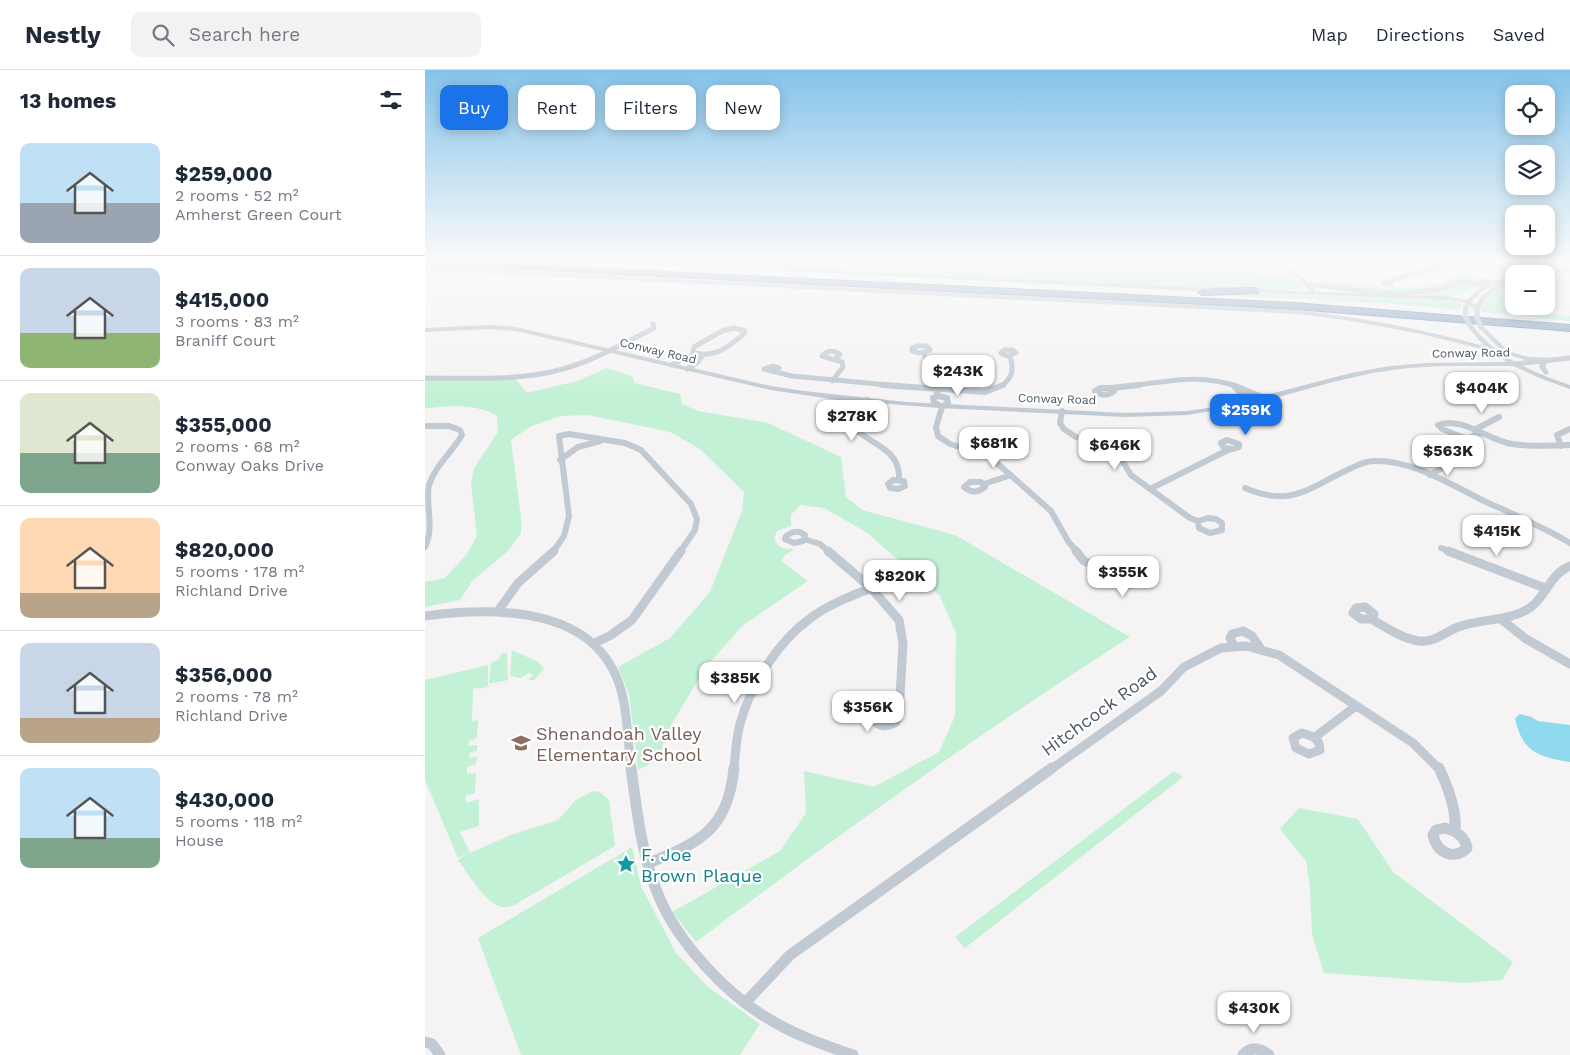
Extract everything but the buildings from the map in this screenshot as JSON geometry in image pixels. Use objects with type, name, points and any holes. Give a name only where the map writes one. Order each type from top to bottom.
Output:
[{"type":"highway","points":[[1161,305],[1167,306]]},
{"type":"highway","points":[[1267,305],[1570,328]]},
{"type":"highway","points":[[1350,305],[1570,324]]},
{"type":"street","points":[[1147,305],[1309,313],[1438,336],[1495,351]]},
{"type":"street","points":[[1477,308],[1467,305],[1465,316],[1478,336],[1495,351],[1537,376]]},
{"type":"street","points":[[1478,305],[1477,317],[1483,329],[1497,345],[1524,363],[1570,386]]},
{"type":"street","points":[[425,378],[535,375],[571,368],[647,332],[654,328],[653,324]]},
{"type":"street","name":"Conway Road","points":[[425,330],[507,328],[781,390],[867,400],[942,407],[1180,414],[1206,412],[1386,368],[1515,364],[1570,358]]},
{"type":"street","points":[[671,366],[688,359],[696,357],[703,355],[722,352],[744,334],[745,331],[734,328],[722,332],[694,347],[692,349],[696,357],[697,363],[687,369]]},
{"type":"street","points":[[1438,336],[1462,338],[1478,336],[1483,329]]},
{"type":"street","points":[[1484,364],[1496,359],[1495,351]]},
{"type":"street","points":[[924,353],[939,396],[933,398],[933,402],[942,407],[936,430],[940,438],[952,446],[984,453],[1051,511],[1079,556],[1091,565],[1115,575]]},
{"type":"street","points":[[1508,353],[1527,359],[1548,360]]},
{"type":"street","points":[[775,371],[793,376],[976,392],[999,388],[1007,383],[1013,373],[1013,363],[1010,356]]},
{"type":"street","points":[[832,380],[843,367],[842,362],[835,358]]},
{"type":"street","points":[[1545,374],[1542,366],[1548,360]]},
{"type":"street","points":[[1484,364],[1513,369],[1570,386]]},
{"type":"street","points":[[1111,388],[1191,378],[1211,379],[1254,392],[1264,398]]},
{"type":"street","points":[[1232,385],[1249,402]]},
{"type":"street","points":[[1242,395],[1254,392]]},
{"type":"street","points":[[867,400],[854,417],[853,427],[861,435],[885,446],[900,472],[899,480]]},
{"type":"street","points":[[1062,411],[1060,421],[1065,430],[1082,440],[1104,446],[1118,453],[1129,473],[1190,518],[1198,521]]},
{"type":"street","points":[[1474,430],[1499,418]]},
{"type":"street","points":[[1481,433],[1467,439],[1438,426],[1445,423],[1459,424],[1512,444],[1570,445]]},
{"type":"street","points":[[425,547],[428,543],[429,534],[428,502],[430,479],[462,435],[460,430],[455,427],[428,426]]},
{"type":"street","points":[[1561,446],[1557,435],[1570,429]]},
{"type":"street","points":[[498,611],[521,582],[554,552],[565,534],[569,516],[559,436],[569,434],[634,446],[641,450],[691,504],[697,519],[695,530],[632,620],[611,635],[593,644]]},
{"type":"street","points":[[561,460],[570,451],[586,444],[609,440]]},
{"type":"street","points":[[1150,488],[1230,449]]},
{"type":"street","points":[[1245,488],[1257,494],[1270,497],[1295,497],[1358,464],[1373,461],[1398,463],[1430,475],[1539,526],[1570,543]]},
{"type":"street","points":[[1430,475],[1455,461]]},
{"type":"street","points":[[983,484],[1011,475]]},
{"type":"street","points":[[804,539],[820,544],[871,588],[894,612],[902,632],[903,644],[900,696],[893,708]]},
{"type":"street","points":[[1441,548],[1545,588]]},
{"type":"street","points":[[1371,619],[1410,639],[1422,642],[1437,639],[1460,626],[1501,619],[1531,607],[1540,598],[1553,576],[1564,567],[1570,566]]},
{"type":"street","points":[[649,863],[698,839],[719,819],[727,804],[731,789],[737,736],[749,699],[787,641],[801,625],[813,616],[871,588]]},
{"type":"street","points":[[425,616],[466,611],[498,611],[529,615],[557,622],[578,632],[593,644],[610,663],[617,676],[621,690],[642,834],[659,898],[679,934],[709,970],[755,1011],[805,1037],[853,1055]]},
{"type":"street","points":[[1501,619],[1526,639],[1570,664]]},
{"type":"street","points":[[1234,646],[1230,638],[1231,634],[1243,631],[1252,636],[1261,649]]},
{"type":"street","name":"Hitchcock Road","points":[[746,1002],[791,955],[1161,691],[1184,667],[1206,654],[1221,648],[1234,646],[1261,649],[1287,660],[1413,743],[1438,766],[1444,778],[1456,819],[1455,831]]},
{"type":"street","points":[[1315,737],[1357,706]]},
{"type":"street","points":[[425,1042],[432,1044],[440,1055]]},
{"type":"street","points":[[1243,1055],[1248,1049],[1252,1048],[1263,1050],[1269,1055]]},
{"type":"green space","points":[[1405,305],[1462,305],[1460,310]]},
{"type":"green space","points":[[1483,305],[1505,305],[1505,314],[1483,312],[1480,309]]},
{"type":"green space","points":[[1512,315],[1570,316],[1570,321]]},
{"type":"green space","points":[[607,368],[632,376],[635,383],[680,394],[682,404],[698,411],[768,423],[841,457],[846,497],[862,510],[955,535],[1130,637],[910,785],[696,942],[672,912],[780,851],[806,813],[804,771],[874,787],[939,752],[955,716],[956,633],[940,596],[866,532],[824,508],[800,505],[791,515],[791,526],[777,531],[774,538],[782,548],[795,549],[785,555],[781,561],[808,581],[742,626],[706,667],[665,735],[660,759],[638,770],[629,694],[618,667],[670,638],[710,592],[742,511],[744,492],[700,449],[670,432],[588,415],[561,416],[531,426],[511,440],[521,517],[521,533],[508,551],[472,581],[460,600],[425,607],[425,582],[445,578],[467,554],[477,536],[471,484],[474,468],[498,432],[497,416],[480,409],[462,406],[425,408],[425,380],[516,379],[527,393],[577,381]]},
{"type":"green space","points":[[512,650],[538,662],[544,669],[534,680],[528,680],[533,675],[529,673],[521,678],[510,676]]},
{"type":"green space","points":[[507,653],[508,680],[489,684],[491,662],[499,660],[501,654]]},
{"type":"green space","points":[[488,665],[488,685],[483,687],[507,682],[479,689],[478,687],[473,689],[472,721],[478,720],[477,738],[469,741],[468,746],[477,745],[477,751],[469,753],[469,758],[477,756],[476,764],[467,767],[467,774],[476,773],[475,793],[466,796],[466,803],[479,799],[479,826],[460,832],[470,853],[511,835],[558,820],[576,800],[593,791],[600,792],[609,800],[615,846],[517,903],[506,907],[490,901],[458,860],[468,853],[458,858],[425,780],[425,680]]},
{"type":"green space","points":[[1174,771],[1183,777],[965,948],[955,937]]},
{"type":"green space","points":[[1299,808],[1358,819],[1393,872],[1513,962],[1502,980],[1466,983],[1324,973],[1312,935],[1310,888],[1306,861],[1280,829]]},
{"type":"green space","points":[[632,847],[641,886],[676,953],[708,987],[760,1024],[740,1055],[521,1055],[478,938]]},
{"type":"water","points":[[1520,714],[1538,721],[1570,725],[1570,762],[1549,758],[1533,751],[1527,746],[1522,739],[1515,718]]},
{"type":"place","name":"Shenandoah Valley Elementary School","points":[[521,743]]},
{"type":"place","name":"F. Joe Brown Plaque","points":[[626,864]]}]
